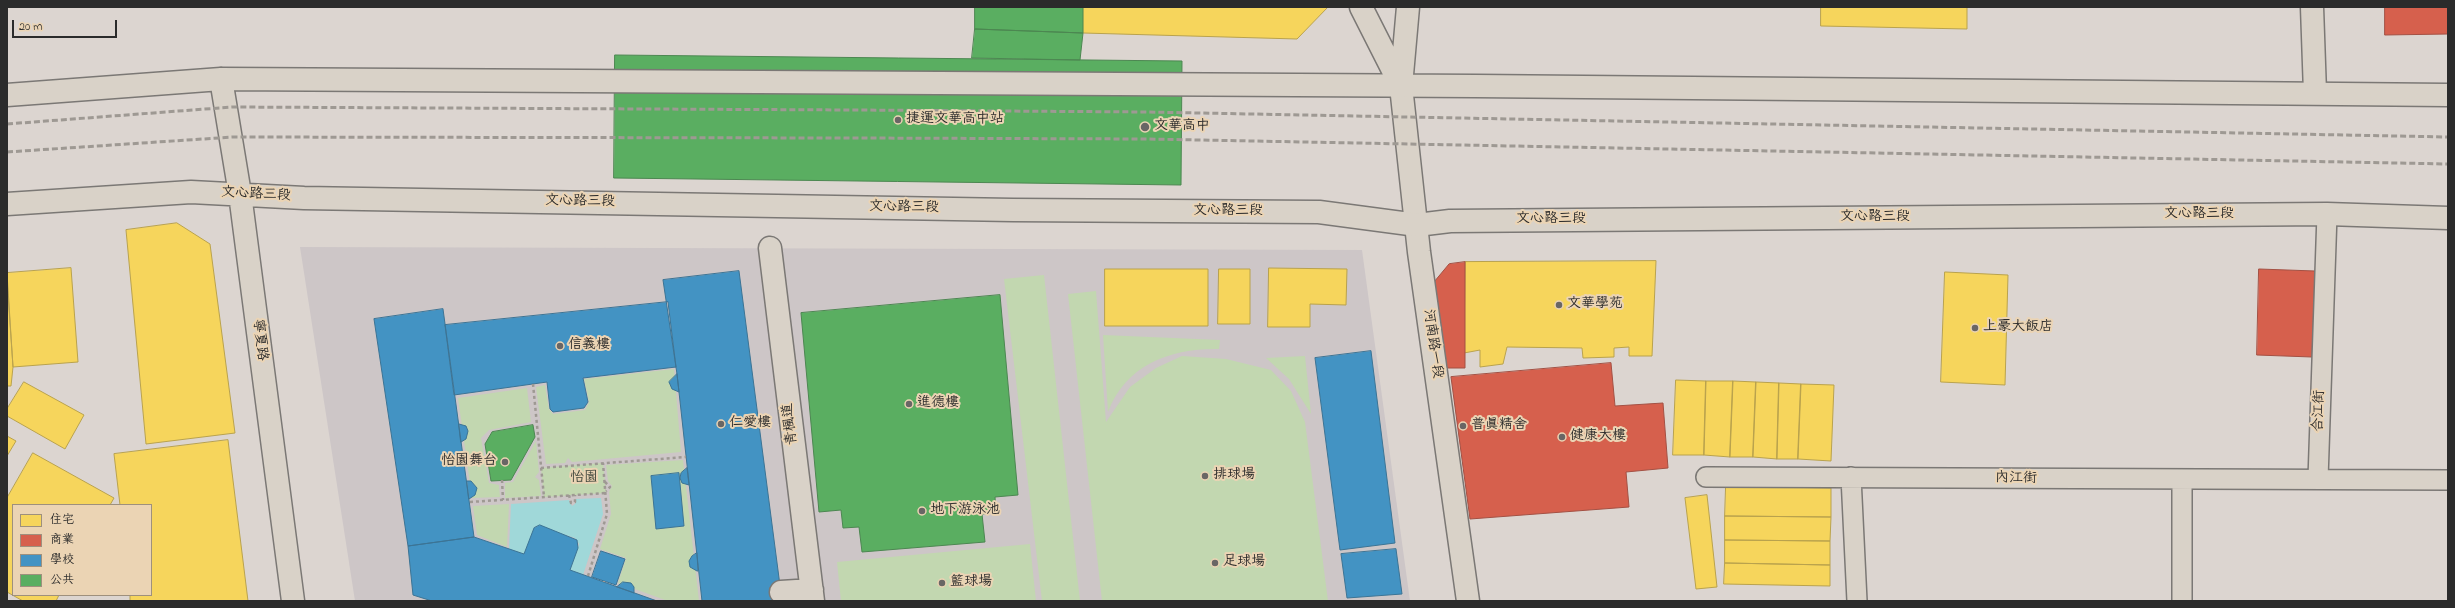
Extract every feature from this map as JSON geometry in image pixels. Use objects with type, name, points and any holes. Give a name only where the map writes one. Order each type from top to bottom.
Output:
[{"type":"main road","points":[[1362,7],[1401,86]]},
{"type":"main road","points":[[1401,86],[1408,7]]},
{"type":"main road","points":[[2312,7],[2315,93]]},
{"type":"main road","points":[[7,95],[221,79],[1401,86],[2448,95]]},
{"type":"main road","name":"寧夏路","points":[[221,79],[240,194],[293,601]]},
{"type":"main road","name":"河南路一段","points":[[1401,86],[1417,225],[1468,601]]},
{"type":"main road","name":"文心路三段","points":[[7,204],[191,192],[304,198],[1006,210],[1319,212],[1417,225],[1450,221],[2327,214],[2448,218]]},
{"type":"main road","name":"青楓道","points":[[770,248],[812,596]]},
{"type":"main road","points":[[781,592],[812,596]]},
{"type":"lane","name":"合江街","points":[[2318,479],[2327,214]]},
{"type":"lane","name":"內江街","points":[[1706,477],[2182,480],[2318,479]]},
{"type":"lane","points":[[1851,477],[1857,601]]},
{"type":"lane","points":[[2318,479],[2448,480]]},
{"type":"lane","points":[[2182,480],[2182,601]]},
{"type":"path","points":[[533,384],[544,497]]},
{"type":"path","points":[[541,468],[603,462],[686,457]]},
{"type":"path","points":[[588,576],[607,514],[603,462]]},
{"type":"path","points":[[502,480],[503,500]]},
{"type":"path","points":[[470,502],[606,492],[610,487],[605,482]]},
{"type":"path","points":[[569,495],[571,504],[575,502],[576,495]]},
{"type":"shaded area","points":[[300,247],[1362,250],[1410,601],[355,601]]},
{"type":"green space","points":[[1044,275],[1080,601],[1042,601],[1004,279]]},
{"type":"green space","points":[[1096,291],[1106,422],[1130,387],[1156,368],[1182,356],[1226,359],[1271,370],[1291,391],[1305,422],[1328,601],[1102,601],[1068,294]]},
{"type":"green space","points":[[1103,335],[1220,340],[1219,349],[1201,349],[1168,356],[1153,362],[1139,371],[1126,382],[1116,395],[1108,412]]},
{"type":"green space","points":[[1305,356],[1311,414],[1289,379],[1266,358]]},
{"type":"green space","points":[[674,369],[681,452],[572,462],[568,458],[565,463],[546,464],[536,387],[545,385],[549,409],[553,414],[585,410],[589,402],[584,379]]},
{"type":"green space","points":[[527,388],[531,422],[489,430],[481,438],[489,483],[499,485],[500,497],[472,498],[458,398]]},
{"type":"green space","points":[[536,441],[539,472],[535,477],[539,480],[541,496],[505,498],[505,483],[513,482]]},
{"type":"green space","points":[[683,460],[699,601],[668,601],[618,583],[626,558],[600,549],[611,514],[609,492],[612,486],[608,481],[606,465]]},
{"type":"green space","name":"怡園","points":[[603,463],[606,493],[544,497],[541,468]]},
{"type":"green space","points":[[509,504],[507,547],[477,535],[473,506]]},
{"type":"green space","name":"籃球場","points":[[1030,544],[1036,601],[841,601],[837,562]]},
{"type":"water","points":[[601,498],[603,514],[583,575],[570,570],[579,544],[575,538],[536,526],[524,554],[509,549],[511,504],[569,500],[572,506],[575,504],[576,499]]},
{"type":"building: 住宅","points":[[1083,7],[1328,7],[1297,39],[1083,33]]},
{"type":"building: 住宅","points":[[1821,7],[1967,7],[1967,29],[1821,26]]},
{"type":"building: 住宅","points":[[177,223],[210,244],[235,433],[146,444],[126,230]]},
{"type":"building: 住宅","name":"文華學苑","points":[[1656,261],[1652,356],[1629,356],[1629,347],[1614,348],[1614,357],[1583,358],[1582,348],[1507,347],[1503,364],[1480,367],[1480,350],[1464,353],[1465,262]]},
{"type":"building: 住宅","points":[[71,268],[78,362],[13,367],[7,273]]},
{"type":"building: 住宅","points":[[1269,268],[1347,269],[1346,305],[1310,304],[1310,327],[1268,327]]},
{"type":"building: 住宅","points":[[1105,269],[1208,269],[1208,326],[1105,326]]},
{"type":"building: 住宅","points":[[1219,269],[1250,269],[1250,324],[1218,324]]},
{"type":"building: 住宅","name":"上豪大飯店","points":[[1945,272],[2008,275],[2005,385],[1941,382]]},
{"type":"building: 住宅","points":[[7,280],[13,367],[11,386],[7,386]]},
{"type":"building: 住宅","points":[[1676,380],[1706,381],[1704,455],[1673,455]]},
{"type":"building: 住宅","points":[[1706,381],[1733,381],[1730,457],[1704,455]]},
{"type":"building: 住宅","points":[[1733,381],[1756,382],[1753,457],[1730,457]]},
{"type":"building: 住宅","points":[[24,382],[84,415],[65,449],[7,416],[7,409]]},
{"type":"building: 住宅","points":[[1756,382],[1779,383],[1777,459],[1753,457]]},
{"type":"building: 住宅","points":[[1779,383],[1801,384],[1798,459],[1777,459]]},
{"type":"building: 住宅","points":[[1801,384],[1834,385],[1831,461],[1798,459]]},
{"type":"building: 住宅","points":[[7,436],[16,441],[7,456]]},
{"type":"building: 住宅","points":[[228,440],[248,601],[130,601],[130,596],[152,596],[152,504],[120,504],[114,454]]},
{"type":"building: 住宅","points":[[33,453],[114,498],[111,504],[12,504],[12,595],[7,592],[7,498]]},
{"type":"building: 住宅","points":[[1726,486],[1831,488],[1831,517],[1725,516]]},
{"type":"building: 住宅","points":[[1707,495],[1717,587],[1696,589],[1685,498]]},
{"type":"building: 住宅","points":[[1725,516],[1831,517],[1830,541],[1725,540]]},
{"type":"building: 住宅","points":[[1725,540],[1830,541],[1830,565],[1725,563]]},
{"type":"building: 住宅","points":[[1725,563],[1830,565],[1830,586],[1724,584]]},
{"type":"building: 住宅","points":[[14,596],[58,596],[56,601],[23,601]]},
{"type":"building: 商業","points":[[2385,7],[2448,7],[2448,34],[2385,35]]},
{"type":"building: 商業","points":[[1465,262],[1465,368],[1445,368],[1434,282],[1449,264]]},
{"type":"building: 商業","points":[[2259,269],[2315,271],[2312,357],[2257,355]]},
{"type":"building: 商業","name":"健康大樓","points":[[1611,363],[1615,406],[1663,403],[1668,468],[1626,472],[1629,507],[1470,519],[1451,377]]},
{"type":"building: 學校","name":"仁愛樓","points":[[739,271],[782,601],[702,601],[677,374],[663,280]]},
{"type":"building: 學校","name":"信義樓","points":[[668,302],[676,367],[583,378],[588,402],[584,408],[553,412],[550,409],[547,382],[454,395],[445,325]]},
{"type":"building: 學校","points":[[443,309],[474,537],[408,546],[374,319]]},
{"type":"building: 學校","points":[[1371,351],[1395,543],[1340,550],[1315,358]]},
{"type":"building: 學校","points":[[677,374],[679,392],[672,389],[669,382]]},
{"type":"building: 學校","points":[[459,424],[466,426],[468,431],[466,439],[461,442]]},
{"type":"building: 學校","points":[[687,468],[689,485],[682,483],[680,478],[681,473]]},
{"type":"building: 學校","points":[[679,473],[684,526],[656,529],[651,476]]},
{"type":"building: 學校","points":[[467,481],[471,481],[477,488],[475,495],[469,499]]},
{"type":"building: 學校","points":[[540,525],[577,540],[578,548],[570,570],[657,601],[432,601],[413,595],[408,546],[474,537],[524,554],[534,528]]},
{"type":"building: 學校","points":[[1396,549],[1402,594],[1347,598],[1341,554]]},
{"type":"building: 學校","points":[[601,551],[625,559],[616,585],[592,577]]},
{"type":"building: 學校","points":[[697,553],[698,571],[690,567],[689,561],[692,556]]},
{"type":"building: 學校","points":[[623,582],[631,583],[634,587],[634,593],[617,587]]},
{"type":"building: 公共","points":[[975,7],[1083,7],[1083,33],[975,29]]},
{"type":"building: 公共","points":[[975,29],[1083,33],[1080,60],[972,58]]},
{"type":"building: 公共","name":"捷運文華高中站","points":[[615,55],[1182,61],[1181,185],[614,178]]},
{"type":"building: 公共","name":"進德樓","points":[[1000,295],[1018,495],[995,497],[996,513],[982,514],[985,542],[862,552],[859,527],[843,528],[841,510],[819,512],[801,313]]},
{"type":"building: 公共","name":"怡園舞台","points":[[533,425],[535,437],[511,480],[491,481],[485,444],[492,432]]},
{"type":"railway","points":[[7,124],[232,107],[856,110],[1147,112],[2448,137]]},
{"type":"railway","points":[[7,152],[233,137],[1148,139],[2448,164]]},
{"type":"place","name":"捷運文華高中站","points":[[898,120]]},
{"type":"place","name":"文華高中","points":[[1145,127]]},
{"type":"place","name":"文華學苑","points":[[1559,305]]},
{"type":"place","name":"上豪大飯店","points":[[1975,328]]},
{"type":"place","name":"信義樓","points":[[560,346]]},
{"type":"place","name":"進德樓","points":[[909,404]]},
{"type":"place","name":"仁愛樓","points":[[721,424]]},
{"type":"place","name":"普真精舍","points":[[1463,426]]},
{"type":"place","name":"健康大樓","points":[[1562,437]]},
{"type":"place","name":"怡園舞台","points":[[505,462]]},
{"type":"place","name":"排球場","points":[[1205,476]]},
{"type":"place","name":"地下游泳池","points":[[922,511]]},
{"type":"place","name":"足球場","points":[[1215,563]]},
{"type":"place","name":"籃球場","points":[[942,583]]}]
